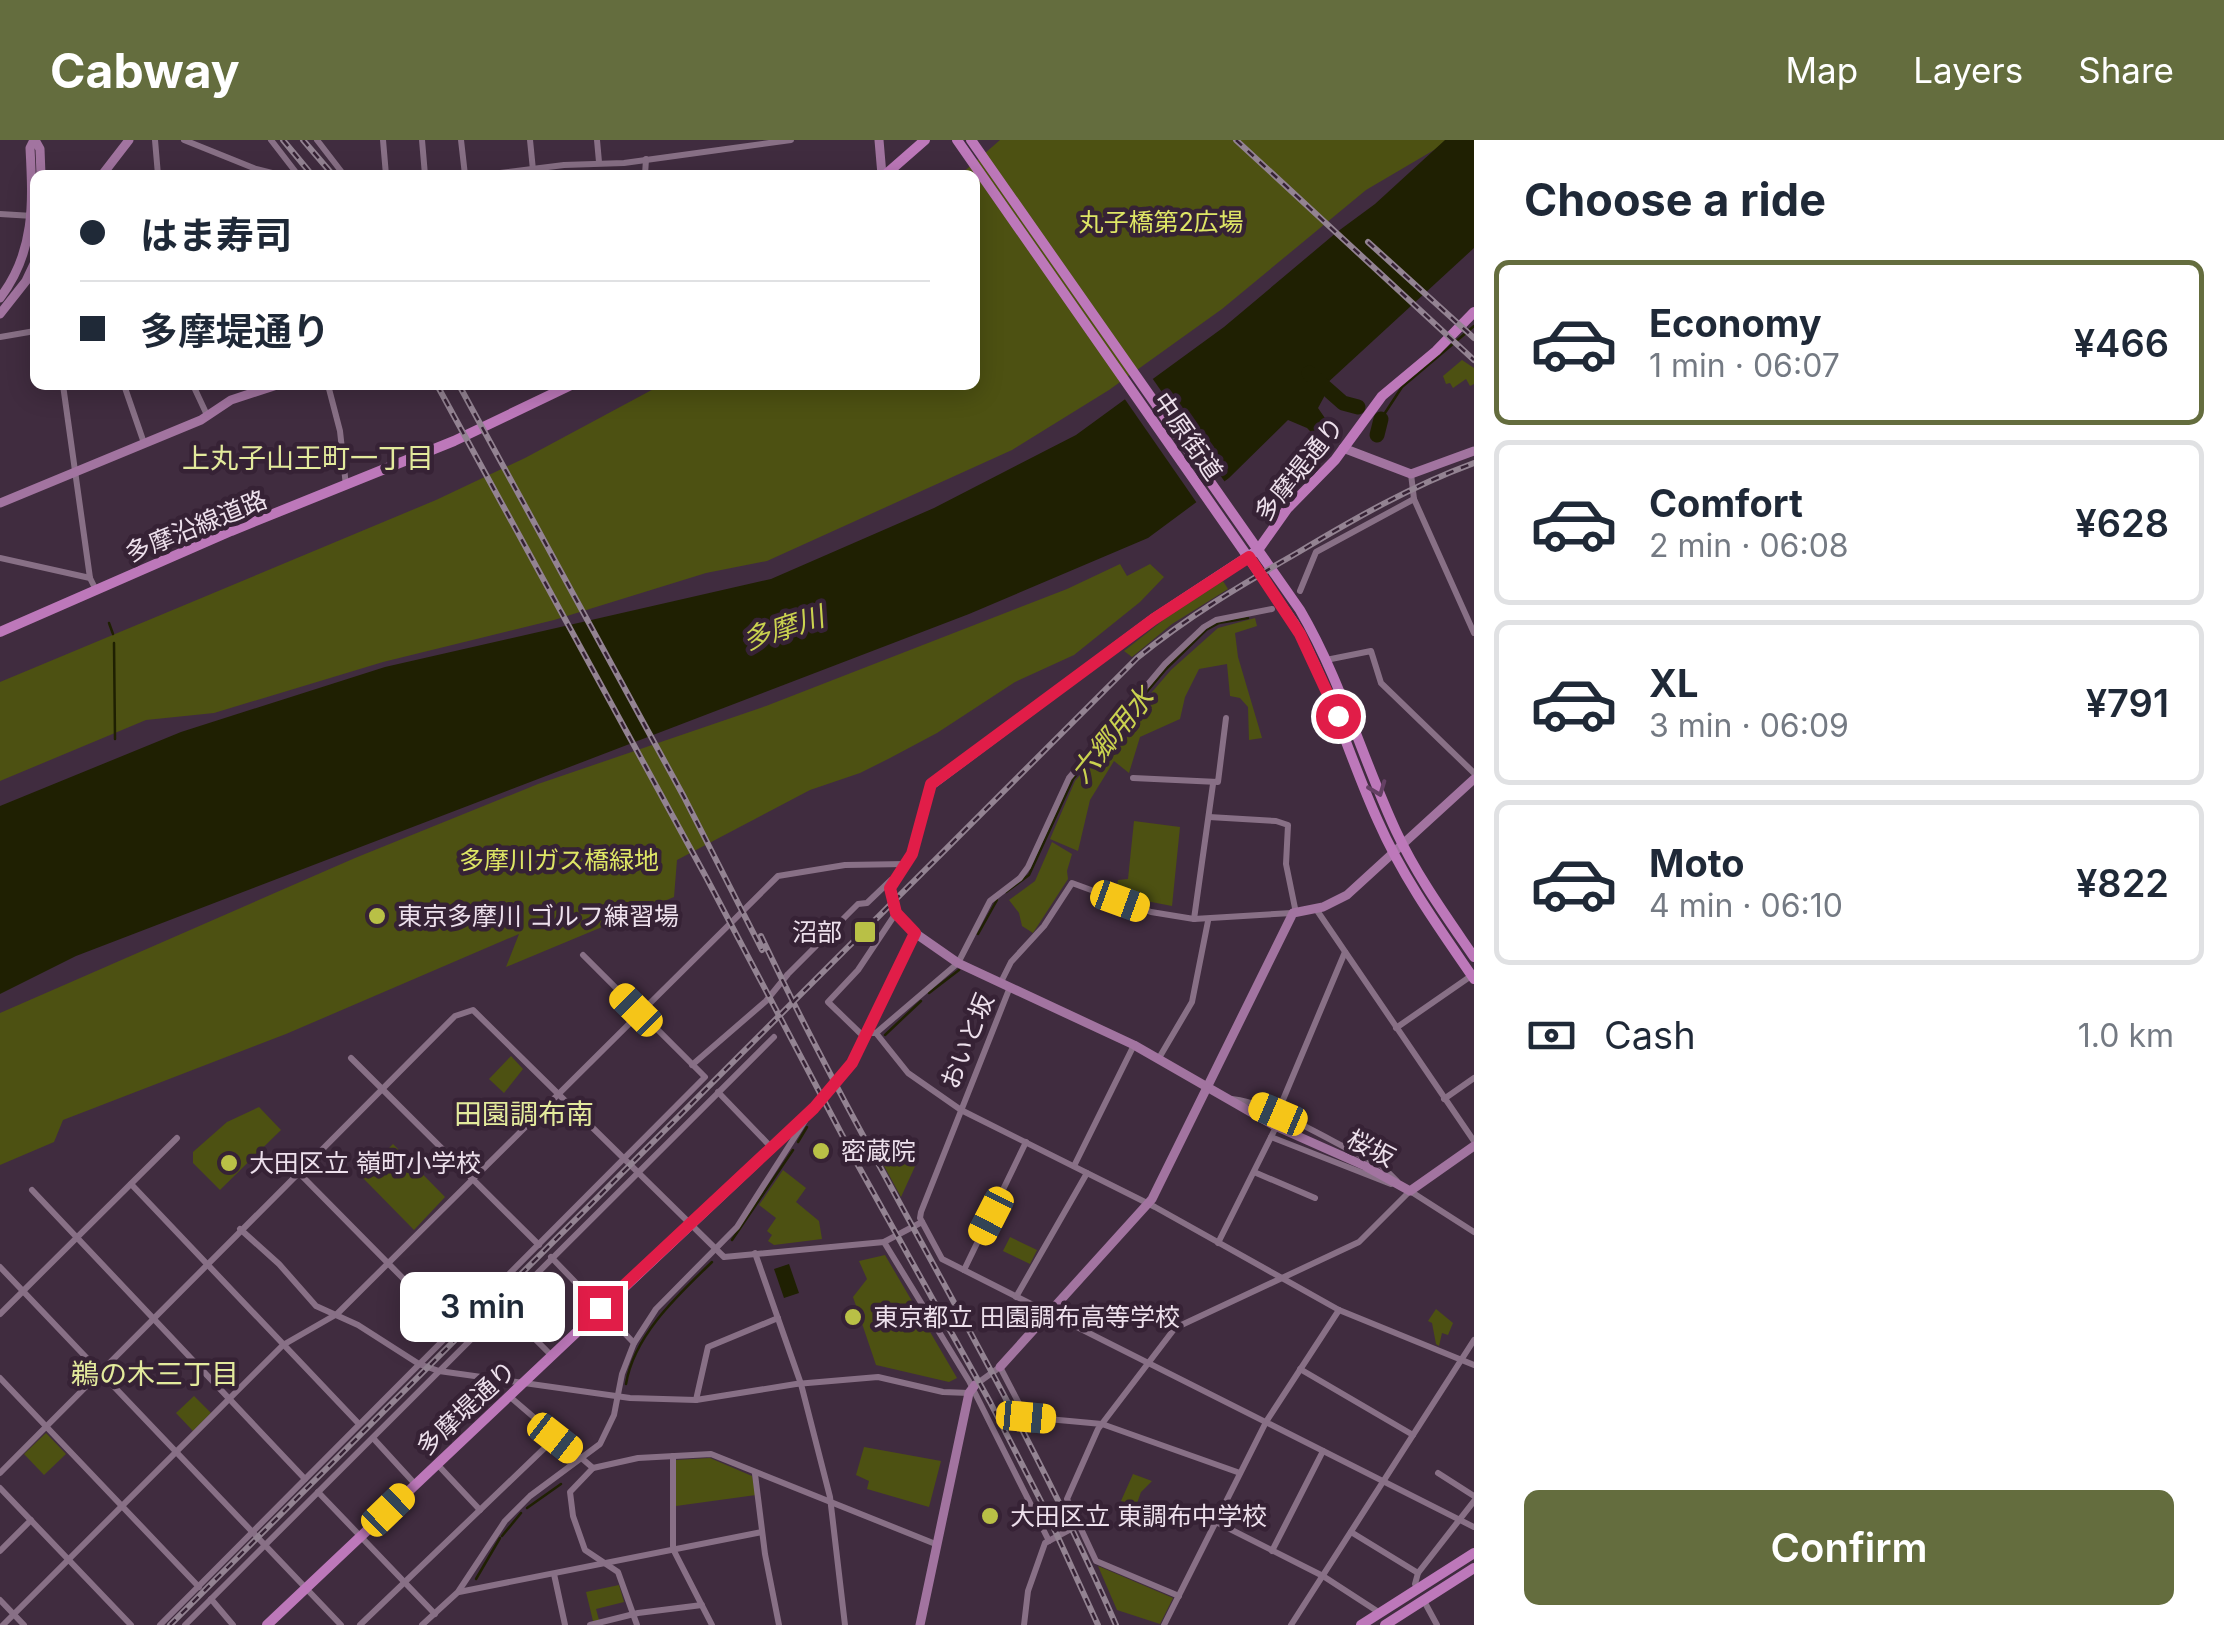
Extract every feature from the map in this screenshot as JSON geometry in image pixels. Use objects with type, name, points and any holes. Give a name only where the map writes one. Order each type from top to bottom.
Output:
[{"type":"main road","points":[[890,170],[924,140]]},
{"type":"main road","name":"中原街道","points":[[957,140],[979,170]]},
{"type":"main road","name":"中原街道","points":[[970,140],[1244,540]]},
{"type":"main road","name":"中原街道","points":[[980,172],[1272,579],[1300,610],[1326,660],[1403,844],[1474,957]]},
{"type":"main road","name":"多摩堤通り","points":[[897,879],[907,864],[931,784],[1154,619],[1254,553],[1287,508],[1344,448],[1389,388],[1436,351],[1474,312]]},
{"type":"main road","name":"多摩沿線道路","points":[[0,632],[231,531],[488,426],[561,390]]},
{"type":"main road","name":"中原街道","points":[[1272,579],[1323,680],[1393,853],[1422,904],[1473,977]]},
{"type":"main road","points":[[897,879],[890,892],[896,913],[915,933]]},
{"type":"main road","name":"多摩堤通り","points":[[267,1625],[814,1108],[871,1034],[915,933]]},
{"type":"main road","points":[[1361,1625],[1474,1553]]},
{"type":"main road","points":[[1385,1625],[1474,1572]]},
{"type":"street","points":[[31,170],[30,148],[34,140],[40,149],[42,170]]},
{"type":"street","points":[[106,170],[129,140]]},
{"type":"street","points":[[155,140],[158,170]]},
{"type":"street","points":[[184,140],[260,170]]},
{"type":"street","points":[[272,140],[294,170]]},
{"type":"street","points":[[317,140],[340,170]]},
{"type":"street","points":[[383,140],[386,170]]},
{"type":"street","points":[[422,140],[425,170]]},
{"type":"street","points":[[461,140],[464,170]]},
{"type":"street","points":[[530,140],[532,170],[646,159],[727,144],[792,140]]},
{"type":"street","points":[[597,140],[599,162]]},
{"type":"street","points":[[879,140],[883,170]]},
{"type":"street","points":[[646,159],[646,170]]},
{"type":"street","points":[[0,214],[30,217]]},
{"type":"street","points":[[0,298],[24,258],[30,233]]},
{"type":"street","points":[[0,314],[30,269]]},
{"type":"street","points":[[0,336],[30,332]]},
{"type":"street","points":[[64,390],[90,578],[96,590]]},
{"type":"street","points":[[126,390],[144,443]]},
{"type":"street","points":[[196,390],[208,415]]},
{"type":"street","points":[[0,503],[262,390]]},
{"type":"street","points":[[329,390],[340,431],[346,486]]},
{"type":"street","points":[[1344,448],[1411,474],[1474,451]]},
{"type":"street","points":[[1411,474],[1414,499],[1474,633]]},
{"type":"street","points":[[1300,590],[1316,552],[1414,499]]},
{"type":"street","points":[[0,558],[90,578]]},
{"type":"street","points":[[871,1034],[958,963],[990,901],[1028,868],[1069,778],[1166,664],[1216,620],[1272,609]]},
{"type":"street","points":[[1213,784],[1194,919],[1295,913],[1316,909],[1347,895],[1474,776],[1381,683],[1371,652],[1326,660]]},
{"type":"street","points":[[1132,778],[1218,782],[1226,718]]},
{"type":"street","points":[[240,1229],[279,1264],[316,1306],[337,1314],[419,1364],[440,1371],[618,1398],[696,1400],[878,1377],[944,1392],[972,1388],[998,1368],[1149,1204],[1295,913],[1286,864],[1288,825],[1209,817]]},
{"type":"street","points":[[3,1625],[283,1344],[337,1314],[778,876],[844,865],[907,864]]},
{"type":"street","points":[[692,1064],[766,1001],[858,904],[866,903],[892,878],[897,879]]},
{"type":"street","name":"おいと坂","points":[[920,1224],[926,1196],[961,1110],[1011,962],[1044,926],[1072,883],[1150,912],[1194,919]]},
{"type":"street","points":[[1179,1596],[1096,1560],[1067,1499],[1102,1424],[1175,1328],[1360,1242],[1406,1189],[1474,1144],[1316,909]]},
{"type":"street","points":[[896,913],[858,970],[828,1002],[860,1033],[871,1034],[908,1073],[961,1110],[1149,1204],[1339,1310],[1474,1364]]},
{"type":"street","points":[[1160,1058],[1192,1002],[1208,920]]},
{"type":"street","name":"桜坂","points":[[915,933],[958,963],[1134,1044],[1275,1126],[1336,1152],[1406,1189]]},
{"type":"street","points":[[1218,1242],[1275,1126],[1345,952]]},
{"type":"street","points":[[160,1625],[704,1077],[583,955]]},
{"type":"street","points":[[1396,1028],[1473,977]]},
{"type":"street","points":[[0,1474],[240,1229],[457,1014],[468,1009],[724,1257],[887,1241],[920,1224],[942,1259],[1474,1528]]},
{"type":"street","points":[[185,1625],[774,1037]]},
{"type":"street","points":[[1074,1166],[1134,1044]]},
{"type":"street","points":[[351,1058],[539,1244]]},
{"type":"street","points":[[1444,1099],[1474,1078]]},
{"type":"street","points":[[718,1092],[770,1146]]},
{"type":"street","points":[[1225,1098],[1245,1100],[1275,1126],[1406,1189],[1474,1232]]},
{"type":"street","points":[[422,1625],[458,1592],[505,1520],[530,1496],[600,1444],[634,1343],[656,1309],[737,1228],[814,1108]]},
{"type":"street","points":[[1275,1126],[1382,1166],[1406,1189]]},
{"type":"street","points":[[0,1314],[177,1138]]},
{"type":"street","points":[[964,1270],[1026,1142]]},
{"type":"street","points":[[1254,1172],[1315,1198]]},
{"type":"street","points":[[298,1173],[454,1330]]},
{"type":"street","points":[[1016,1297],[1087,1174]]},
{"type":"street","points":[[131,1184],[359,1424]]},
{"type":"street","points":[[32,1190],[305,1479]]},
{"type":"street","points":[[887,1241],[972,1388],[1051,1539]]},
{"type":"street","points":[[755,1253],[801,1384],[831,1502],[845,1625]]},
{"type":"street","points":[[551,1257],[634,1343]]},
{"type":"street","points":[[0,1267],[341,1625]]},
{"type":"street","points":[[502,1306],[551,1354]]},
{"type":"street","points":[[1164,1625],[1266,1422],[1339,1310]]},
{"type":"street","points":[[696,1400],[708,1346],[778,1318]]},
{"type":"street","points":[[1292,1625],[1474,1340]]},
{"type":"street","points":[[998,1368],[1026,1417],[1102,1424],[1240,1473]]},
{"type":"street","points":[[1300,1369],[1413,1435]]},
{"type":"street","points":[[0,1378],[198,1586]]},
{"type":"street","points":[[920,1625],[972,1388]]},
{"type":"street","points":[[508,1395],[593,1468]]},
{"type":"street","points":[[373,1438],[415,1484]]},
{"type":"street","points":[[360,1625],[555,1438]]},
{"type":"street","points":[[1272,1551],[1322,1451]]},
{"type":"street","points":[[637,1625],[618,1572],[585,1550],[573,1516],[570,1492],[593,1468],[638,1458],[711,1454],[938,1545]]},
{"type":"street","points":[[674,1456],[673,1549],[712,1625]]},
{"type":"street","points":[[436,1464],[480,1510]]},
{"type":"street","points":[[755,1473],[779,1625]]},
{"type":"street","points":[[1418,1590],[1418,1574],[1474,1499],[1438,1473]]},
{"type":"street","points":[[0,1488],[132,1625]]},
{"type":"street","points":[[318,1492],[435,1614]]},
{"type":"street","points":[[0,1551],[32,1520]]},
{"type":"street","points":[[1216,1522],[1322,1576],[1380,1613]]},
{"type":"street","points":[[1024,1625],[1034,1566],[1051,1539],[1080,1524]]},
{"type":"street","points":[[458,1592],[762,1532]]},
{"type":"street","points":[[1351,1532],[1418,1574]]},
{"type":"street","points":[[554,1574],[565,1625]]},
{"type":"street","points":[[211,1599],[234,1625]]},
{"type":"street","points":[[0,1600],[24,1625]]},
{"type":"street","points":[[1424,1601],[1437,1625]]},
{"type":"street","points":[[590,1625],[633,1614],[702,1606]]},
{"type":"green space","name":"丸子橋第2広場","points":[[1000,140],[1451,140],[1366,190],[1222,309],[1109,390],[1012,450],[767,561],[706,573],[554,620],[383,662],[214,713],[146,720],[0,781],[0,682],[436,500],[525,458],[652,390],[980,390],[980,170],[966,170]]},
{"type":"green space","points":[[1462,360],[1474,368],[1474,384],[1470,386],[1466,379],[1453,388],[1443,376]]},
{"type":"green space","name":"多摩川ガス橋緑地","points":[[1120,564],[1127,576],[1150,564],[1164,577],[1140,602],[1074,655],[1015,682],[937,733],[890,758],[810,790],[677,860],[674,897],[506,967],[519,934],[286,1034],[63,1120],[54,1142],[0,1165],[0,1013],[355,858],[538,784],[766,706],[1067,589]]},
{"type":"green space","points":[[1223,581],[1228,589],[1172,624],[1132,657],[1124,651],[1166,618]]},
{"type":"green space","points":[[1255,618],[1257,626],[1235,633],[1238,657],[1262,738],[1249,740],[1248,707],[1240,698],[1230,696],[1227,664],[1199,669],[1185,697],[1180,719],[1140,737],[1129,773],[1114,761],[1090,800],[1078,851],[1050,839],[1075,781],[1171,670],[1218,628]]},
{"type":"green space","points":[[1134,821],[1180,827],[1172,906],[1115,895],[1118,880],[1128,879]]},
{"type":"green space","points":[[1052,842],[1072,854],[1068,879],[1033,933],[1022,926],[1019,913],[1009,900],[1035,881]]},
{"type":"green space","points":[[511,1056],[523,1069],[504,1093],[489,1079]]},
{"type":"green space","points":[[259,1107],[281,1130],[220,1190],[193,1163],[193,1152],[227,1122]]},
{"type":"green space","points":[[393,1144],[445,1197],[414,1230],[361,1176]]},
{"type":"green space","points":[[876,1151],[917,1162],[901,1197]]},
{"type":"green space","points":[[783,1170],[806,1188],[796,1202],[819,1221],[822,1239],[774,1245],[768,1241],[772,1235],[767,1231],[776,1218],[759,1205]]},
{"type":"green space","points":[[1010,1237],[1037,1250],[1030,1264],[1003,1251]]},
{"type":"green space","points":[[885,1255],[957,1378],[949,1382],[876,1365],[853,1297],[867,1279],[859,1261]]},
{"type":"green space","points":[[1436,1309],[1453,1323],[1448,1335],[1442,1333],[1439,1346],[1428,1321]]},
{"type":"green space","points":[[194,1396],[211,1413],[193,1431],[176,1413]]},
{"type":"green space","points":[[46,1433],[66,1454],[44,1475],[24,1454]]},
{"type":"green space","points":[[864,1447],[941,1461],[929,1507],[867,1489],[869,1481],[856,1475]]},
{"type":"green space","points":[[710,1458],[752,1476],[756,1495],[676,1506],[676,1460]]},
{"type":"green space","points":[[1133,1474],[1152,1481],[1141,1492],[1136,1506],[1121,1501]]},
{"type":"green space","points":[[1098,1566],[1173,1598],[1160,1624],[1117,1610]]},
{"type":"green space","points":[[619,1585],[624,1602],[596,1609],[599,1620],[593,1621],[586,1592]]},
{"type":"water","name":"多摩川","points":[[1445,140],[1474,140],[1474,248],[1324,386],[1318,408],[1327,421],[1314,435],[1288,420],[1229,478],[1148,538],[969,614],[76,956],[0,994],[0,806],[181,732],[385,667],[771,579],[934,508],[1076,435],[1224,327],[1375,204]]},
{"type":"water","points":[[789,1264],[799,1293],[784,1298],[774,1269]]},
{"type":"pier","points":[[1150,375],[1227,485],[1199,506],[1122,395]]},
{"type":"waterway","points":[[1377,418],[1381,419],[1402,387],[1474,326]]},
{"type":"waterway","points":[[1309,373],[1343,403],[1358,407]]},
{"type":"waterway","points":[[1377,435],[1381,419]]},
{"type":"waterway","name":"六郷用水","points":[[1006,892],[1029,875],[1073,779],[1166,669],[1206,630],[1219,623],[1248,618]]},
{"type":"waterway","points":[[109,623],[113,634]]},
{"type":"waterway","points":[[114,643],[115,739]]},
{"type":"waterway","name":"六郷用水","points":[[978,934],[997,900]]},
{"type":"waterway","name":"六郷用水","points":[[929,993],[959,970]]},
{"type":"waterway","name":"六郷用水","points":[[885,1035],[921,1001]]},
{"type":"waterway","points":[[798,1142],[807,1127]]},
{"type":"waterway","name":"六郷用水","points":[[732,1240],[793,1150]]},
{"type":"waterway","points":[[626,1384],[648,1333],[712,1262]]},
{"type":"waterway","points":[[527,1508],[561,1484]]},
{"type":"waterway","points":[[502,1536],[521,1513]]},
{"type":"waterway","points":[[476,1579],[500,1538]]},
{"type":"railway","points":[[283,140],[308,170]]},
{"type":"railway","points":[[303,140],[329,170]]},
{"type":"railway","points":[[1236,140],[1474,360]]},
{"type":"railway","points":[[1368,242],[1474,338]]},
{"type":"railway","points":[[440,390],[990,1402],[1098,1625]]},
{"type":"railway","points":[[462,390],[684,797],[762,950]]},
{"type":"railway","points":[[170,1625],[1137,658],[1215,602],[1340,528],[1405,493],[1474,463]]},
{"type":"railway","points":[[761,936],[849,1109],[1033,1450],[1116,1625]]},
{"type":"place","name":"東京多摩川 ゴルフ練習場","points":[[377,916]]},
{"type":"place","name":"沼部","points":[[865,932]]},
{"type":"place","name":"密蔵院","points":[[821,1151]]},
{"type":"place","name":"大田区立 嶺町小学校","points":[[229,1163]]},
{"type":"place","name":"東京都立 田園調布高等学校","points":[[853,1317]]},
{"type":"place","name":"大田区立 東調布中学校","points":[[990,1516]]},
{"type":"district","name":"上丸子山王町一丁目","points":[[308,458]]},
{"type":"district","name":"田園調布南","points":[[524,1114]]},
{"type":"district","name":"鵜の木三丁目","points":[[155,1374]]},
{"type":"route","points":[[600,1308],[814,1108],[852,1063],[915,933],[896,913],[890,888],[912,854],[931,784],[1154,619],[1249,557],[1300,634],[1338,716]]}]
